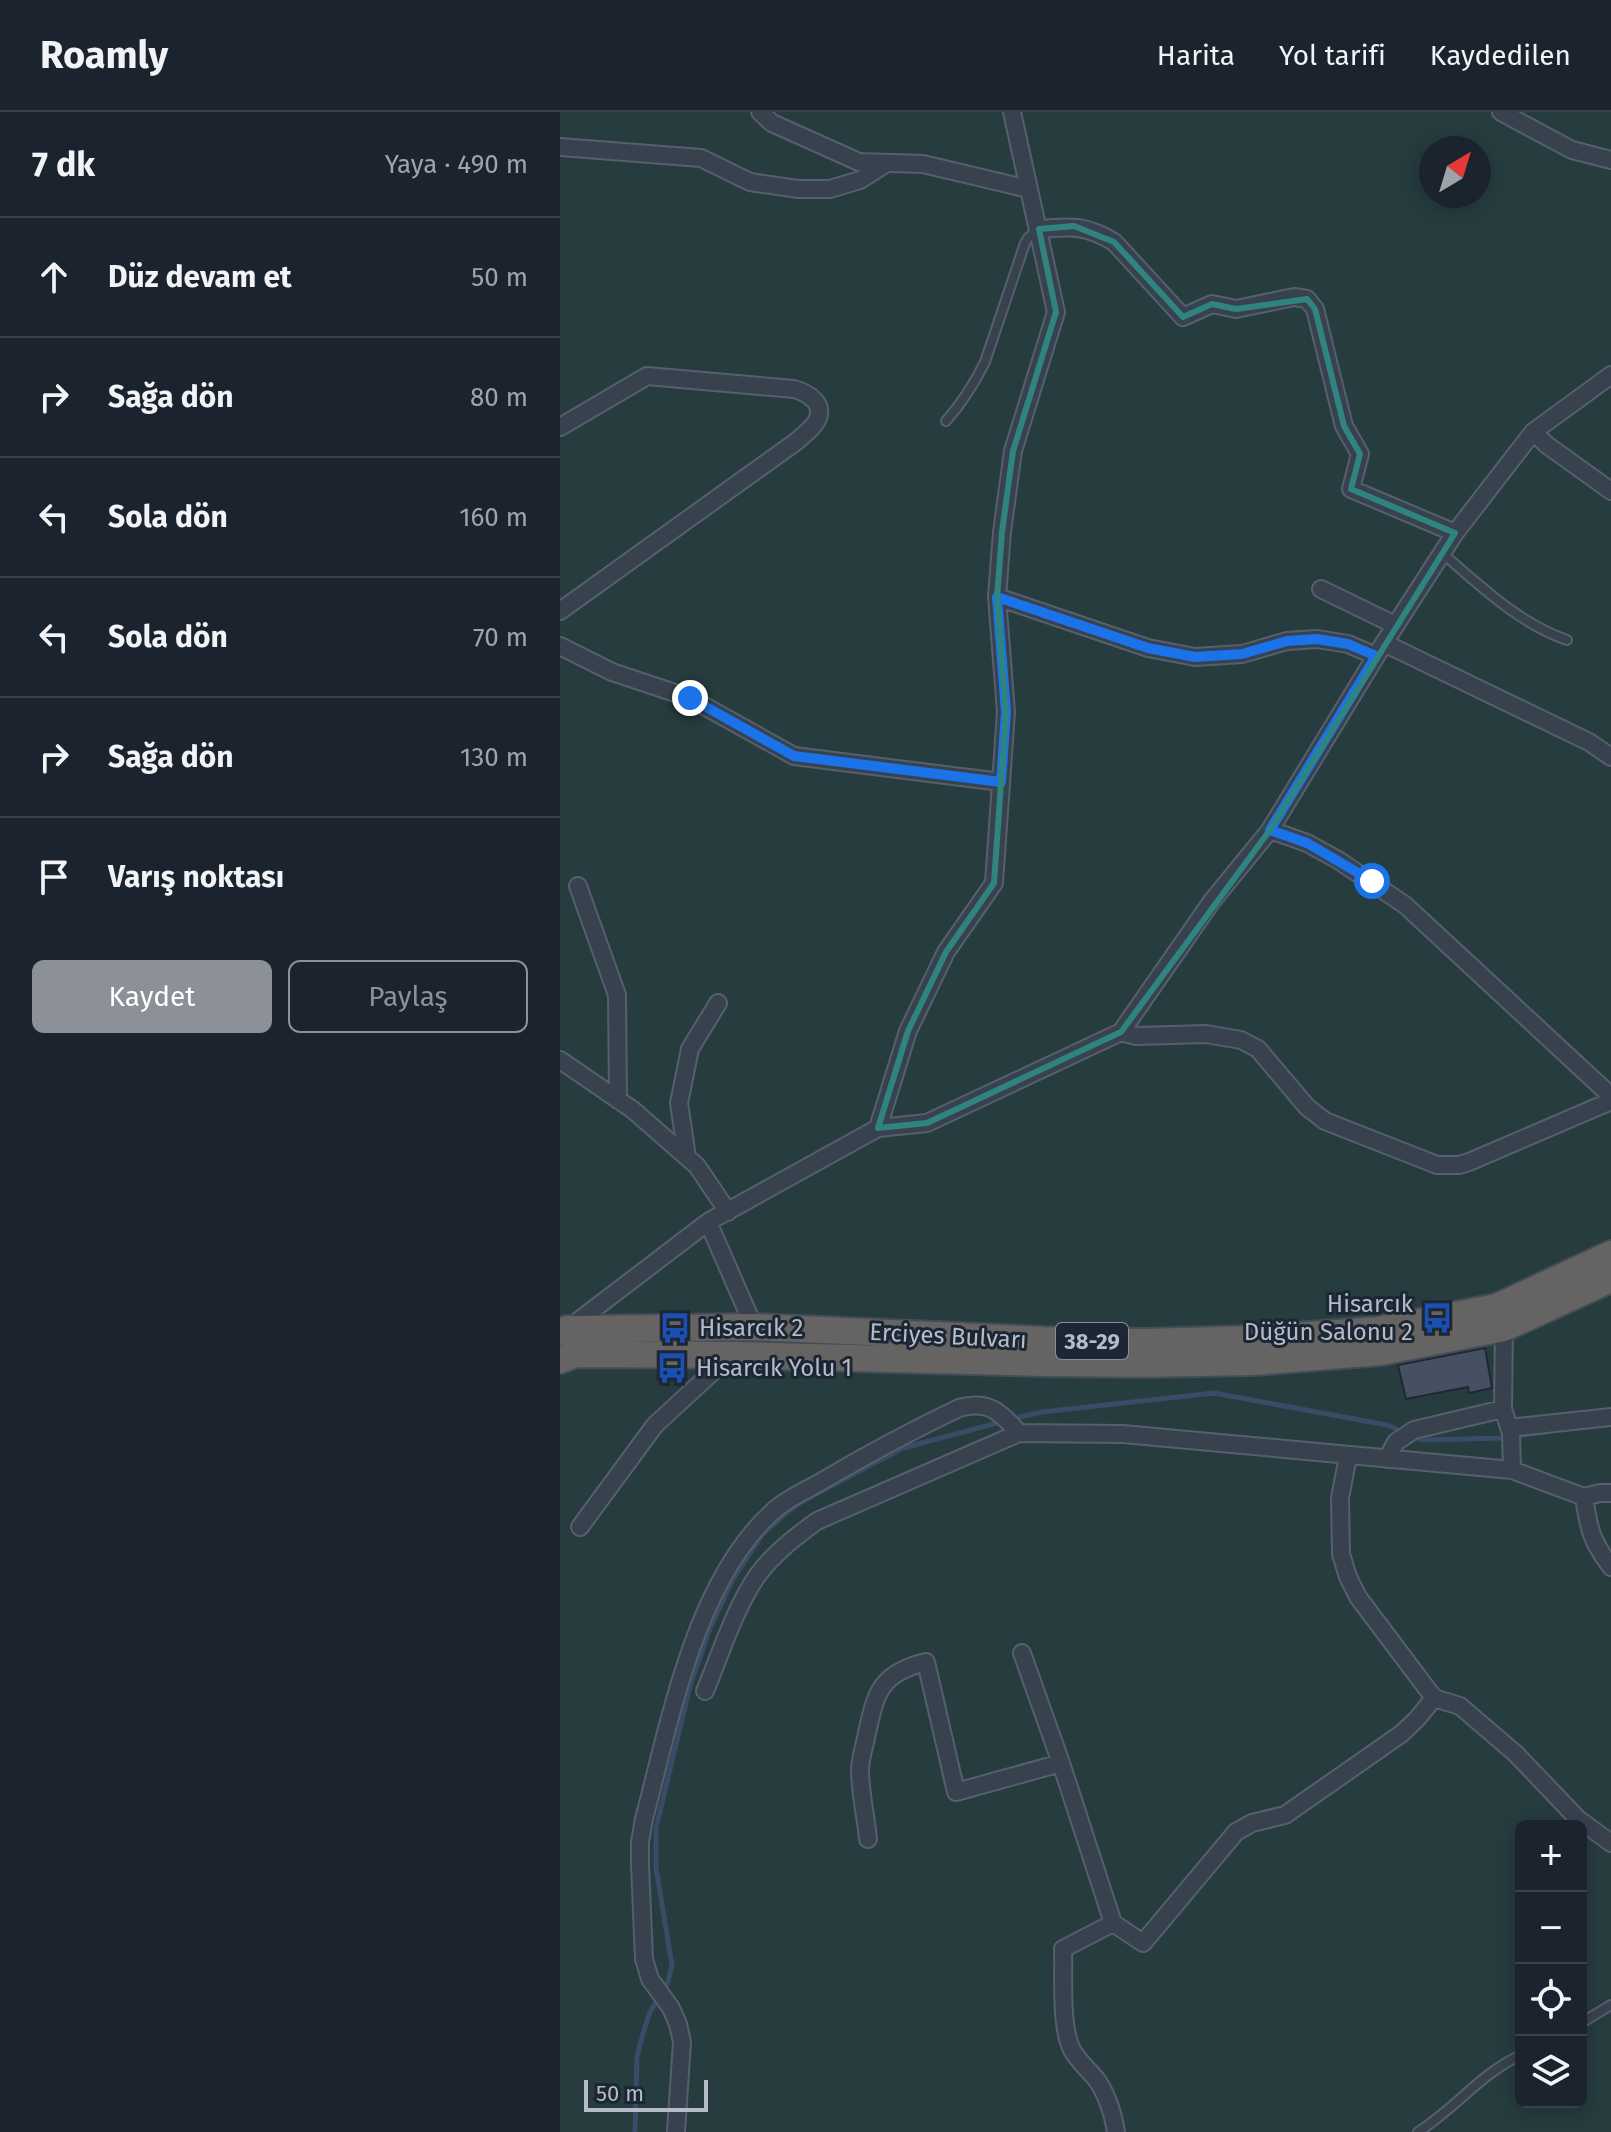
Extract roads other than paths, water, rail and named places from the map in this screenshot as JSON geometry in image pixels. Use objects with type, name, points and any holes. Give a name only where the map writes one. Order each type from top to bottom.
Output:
[{"type":"highway","name":"Erciyes Bulvarı","points":[[564,1331],[754,1327],[1143,1342],[1253,1339],[1378,1330],[1497,1307],[1611,1254]]},
{"type":"highway","name":"Erciyes Bulvarı","points":[[560,1360],[576,1354],[1058,1363],[1254,1362],[1381,1352],[1504,1328],[1611,1279]]},
{"type":"street","points":[[760,112],[772,123],[859,162],[923,164],[1029,189]]},
{"type":"street","points":[[878,1128],[908,1031],[946,952],[994,883],[1006,712],[997,597],[1002,532],[1013,451],[1056,312],[1012,112]]},
{"type":"street","points":[[1501,112],[1572,150],[1611,160]]},
{"type":"street","points":[[560,147],[701,158],[750,182],[798,189],[830,189],[860,180],[887,163]]},
{"type":"street","points":[[1039,229],[1074,226],[1101,234],[1114,242],[1183,317],[1212,304],[1236,309],[1294,297],[1307,299],[1315,309],[1344,426],[1360,454],[1351,489],[1455,533]]},
{"type":"street","points":[[564,1331],[708,1222],[878,1128],[927,1123],[1121,1032],[1212,901],[1270,830],[1455,533],[1533,432],[1611,375]]},
{"type":"street","points":[[560,427],[647,376],[794,389],[806,393],[817,402],[819,413],[816,421],[797,441],[560,611]]},
{"type":"street","points":[[1533,432],[1611,491]]},
{"type":"street","points":[[1321,589],[1395,625]]},
{"type":"street","points":[[997,597],[1148,648],[1195,657],[1242,654],[1287,641],[1317,639],[1380,650],[1589,742],[1611,757]]},
{"type":"street","points":[[560,646],[612,672],[690,698],[794,756],[1001,782]]},
{"type":"street","points":[[1121,1032],[1136,1036],[1206,1034],[1241,1040],[1258,1049],[1307,1107],[1325,1121],[1437,1165],[1469,1162],[1611,1098],[1405,905],[1338,860],[1307,843],[1270,830]]},
{"type":"street","points":[[578,886],[617,995],[618,1100]]},
{"type":"street","points":[[687,1157],[679,1103],[684,1076],[690,1049],[718,1003]]},
{"type":"street","points":[[560,1060],[633,1110],[697,1166],[728,1212]]},
{"type":"street","points":[[708,1222],[754,1327]]},
{"type":"street","points":[[1504,1328],[1503,1409],[1510,1430],[1512,1462]]},
{"type":"street","points":[[580,1527],[655,1425],[731,1355]]},
{"type":"street","points":[[676,2132],[682,2042],[671,2008],[656,1990],[644,1959],[640,1842],[685,1668],[717,1588],[755,1529],[778,1506],[891,1441],[970,1405],[993,1409],[1012,1425]]},
{"type":"street","points":[[1387,1459],[1391,1448],[1407,1434],[1503,1409]]},
{"type":"street","points":[[1510,1430],[1611,1417]]},
{"type":"street","points":[[705,1691],[744,1599],[758,1575],[795,1536],[817,1521],[1012,1425],[1387,1459],[1512,1462],[1584,1497],[1611,1493]]},
{"type":"street","points":[[1348,1456],[1340,1498],[1341,1554],[1358,1597],[1434,1698],[1460,1706],[1516,1754],[1578,1819],[1611,1843]]},
{"type":"street","points":[[1584,1497],[1588,1527],[1595,1546],[1611,1567]]},
{"type":"street","points":[[1022,1653],[1113,1923],[1143,1943],[1236,1832],[1252,1823],[1285,1815],[1401,1734],[1434,1698]]},
{"type":"street","points":[[868,1839],[860,1769],[874,1701],[895,1674],[910,1666],[926,1662],[956,1792],[1061,1763]]},
{"type":"street","points":[[1113,1923],[1063,1949],[1068,2040],[1077,2058],[1097,2080],[1110,2108],[1116,2132]]},
{"type":"lane","points":[[946,421],[977,379],[1025,243],[1039,229]]},
{"type":"lane","points":[[1441,552],[1520,617],[1567,640]]},
{"type":"lane","points":[[1587,2019],[1611,2005]]},
{"type":"lane","points":[[1418,2132],[1451,2109],[1494,2069],[1515,2058]]},
{"type":"waterway","points":[[1011,1419],[1042,1412],[1214,1393],[1387,1425],[1403,1432]]},
{"type":"waterway","points":[[635,2132],[637,2056],[650,2012],[667,1985],[672,1965],[656,1868],[656,1828],[690,1686],[709,1631],[733,1579],[762,1535],[801,1502],[903,1448],[1001,1422]]},
{"type":"waterway","points":[[1412,1436],[1422,1440],[1504,1438],[1544,1432]]},
{"type":"place","name":"Hisarcık Düğün Salonu 2","points":[[1437,1318]]},
{"type":"place","name":"Hisarcık 2","points":[[675,1328]]},
{"type":"place","name":"Hisarcık Yolu 1","points":[[672,1368]]}]
